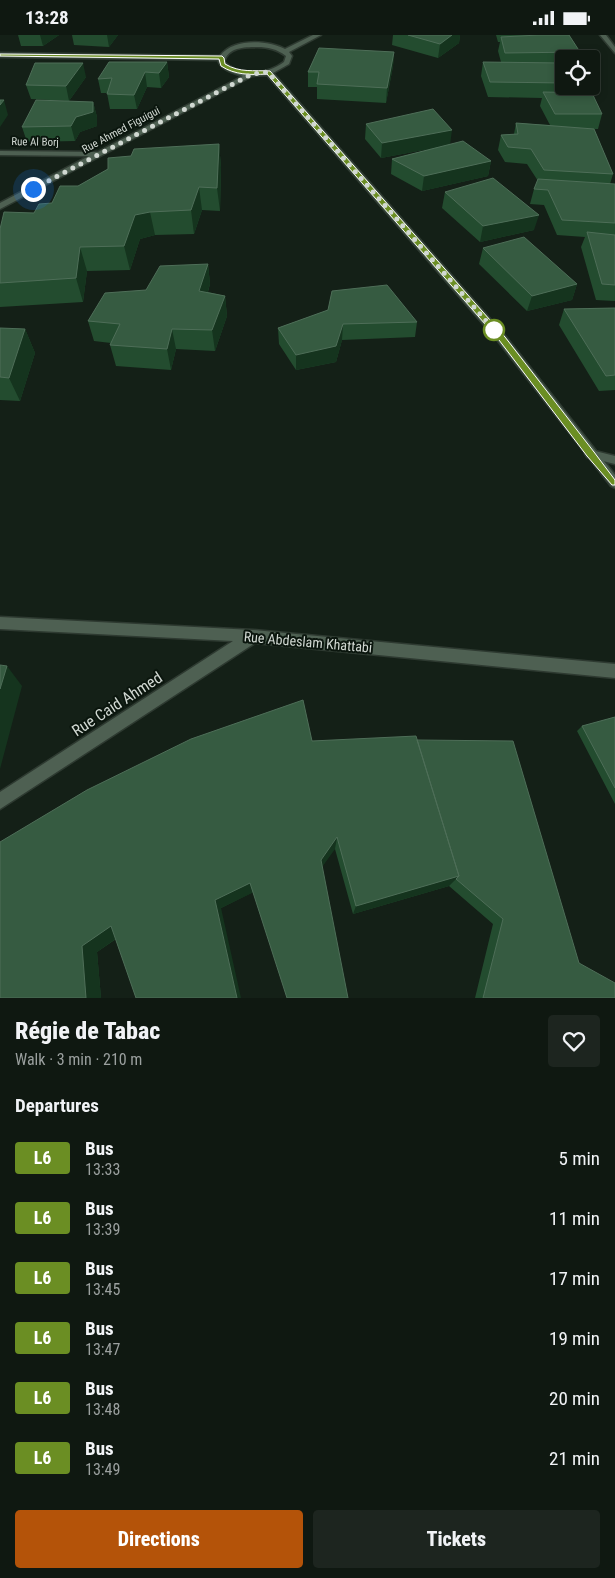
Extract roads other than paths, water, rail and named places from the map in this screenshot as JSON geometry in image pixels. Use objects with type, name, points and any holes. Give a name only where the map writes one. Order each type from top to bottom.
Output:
[{"type":"street","points":[[248,35],[252,45]]},
{"type":"street","points":[[285,51],[318,35]]},
{"type":"street","points":[[603,35],[615,51]]},
{"type":"street","points":[[0,55],[222,58],[232,49],[252,45],[268,45],[285,51],[289,56],[287,63],[278,70],[252,74],[228,69],[223,65],[222,58]]},
{"type":"street","points":[[268,72],[502,339],[615,483]]},
{"type":"street","name":"Rue Ahmed Figuigui","points":[[0,206],[252,74]]},
{"type":"street","name":"Rue Al Borj","points":[[0,153],[100,154]]},
{"type":"street","points":[[591,454],[615,460]]},
{"type":"street","name":"Rue Abdeslam Khattabi","points":[[0,623],[253,637],[615,671]]},
{"type":"street","name":"Rue Caid Ahmed","points":[[0,801],[253,637]]}]
